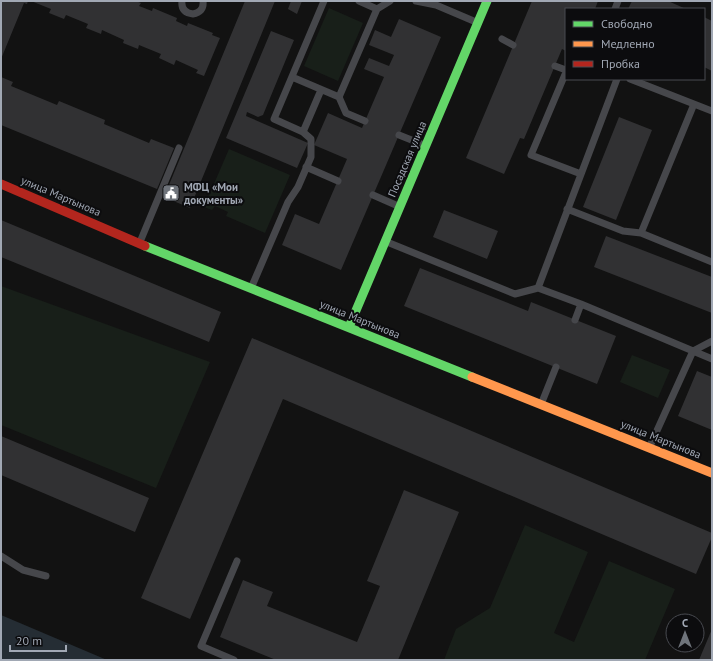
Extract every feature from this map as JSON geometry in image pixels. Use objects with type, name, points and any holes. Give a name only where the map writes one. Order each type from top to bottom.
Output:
[{"type":"main road","name":"Посадская улица","points":[[349,327],[487,1]]},
{"type":"main road","name":"улица Мартынова","points":[[1,184],[139,243],[712,473]]},
{"type":"lane","points":[[182,1],[184,11],[192,14],[200,11],[203,7],[204,1]]},
{"type":"lane","points":[[251,288],[288,202],[298,187],[311,157],[311,139],[303,132],[274,119],[324,1]]},
{"type":"lane","points":[[359,1],[377,8]]},
{"type":"lane","points":[[339,97],[377,8],[390,1]]},
{"type":"lane","points":[[416,1],[436,5],[478,23]]},
{"type":"lane","points":[[502,39],[513,46]]},
{"type":"lane","points":[[555,66],[565,71]]},
{"type":"lane","points":[[565,73],[531,155],[580,174]]},
{"type":"lane","points":[[292,77],[339,97],[346,113],[365,121]]},
{"type":"lane","points":[[538,288],[616,80]]},
{"type":"lane","points":[[633,80],[712,111]]},
{"type":"lane","points":[[303,132],[321,90]]},
{"type":"lane","points":[[641,233],[694,104]]},
{"type":"lane","points":[[398,135],[426,146]]},
{"type":"lane","points":[[139,243],[179,148]]},
{"type":"lane","points":[[306,167],[338,181]]},
{"type":"lane","points":[[373,196],[400,207]]},
{"type":"lane","points":[[567,209],[623,231],[641,233],[712,262]]},
{"type":"lane","points":[[385,241],[515,294],[538,288],[582,304],[712,360]]},
{"type":"lane","points":[[575,320],[582,304]]},
{"type":"lane","points":[[649,448],[693,351],[712,341]]},
{"type":"lane","points":[[541,404],[556,367]]},
{"type":"lane","points":[[1,556],[23,570],[46,576]]},
{"type":"lane","points":[[234,660],[201,646],[237,561]]},
{"type":"shaded area","points":[[329,8],[363,23],[338,81],[304,66]]},
{"type":"shaded area","points":[[229,149],[290,175],[265,233],[226,216],[228,212],[215,206],[212,210],[204,207]]},
{"type":"shaded area","points":[[1,286],[210,362],[156,488],[1,425]]},
{"type":"shaded area","points":[[632,355],[670,370],[658,398],[620,382]]},
{"type":"shaded area","points":[[525,525],[588,552],[554,633],[574,642],[609,561],[675,589],[645,660],[444,660],[456,629],[490,608]]},
{"type":"shaded area","points":[[1,615],[107,660],[1,660]]},
{"type":"building","points":[[1,1],[28,1],[27,4],[24,3],[1,59]]},
{"type":"building","points":[[31,1],[136,1],[141,3],[139,6],[152,11],[153,8],[177,18],[176,21],[187,26],[188,23],[213,33],[212,35],[220,38],[204,76],[196,73],[198,70],[176,60],[174,65],[159,58],[161,54],[139,45],[138,49],[123,43],[124,40],[102,30],[101,34],[86,28],[88,24],[66,15],[64,19],[49,13],[51,9]]},
{"type":"building","points":[[245,1],[275,1],[190,208],[164,197]]},
{"type":"building","points":[[291,1],[302,1],[297,14],[288,9]]},
{"type":"building","points":[[532,1],[598,1],[595,8],[565,8],[565,50],[562,49],[524,139],[520,138],[504,174],[466,158]]},
{"type":"building","points":[[632,1],[668,1],[684,8],[628,8]]},
{"type":"building","points":[[705,18],[712,21],[712,71],[705,68]]},
{"type":"building","points":[[399,19],[441,37],[341,270],[282,245],[295,214],[319,224],[347,159],[314,145],[328,113],[362,128],[384,77],[364,69],[369,58],[389,66],[394,55],[369,45],[375,30],[391,37]]},
{"type":"building","points":[[271,31],[294,40],[263,115],[258,117],[247,112],[246,116],[308,143],[297,168],[226,138]]},
{"type":"building","points":[[1,77],[13,82],[11,86],[57,105],[59,101],[105,120],[104,124],[149,143],[151,139],[174,148],[157,189],[1,125]]},
{"type":"building","points":[[619,117],[652,130],[616,220],[583,207]]},
{"type":"building","points":[[444,210],[498,231],[487,259],[433,237]]},
{"type":"building","points":[[1,220],[221,312],[209,342],[1,257]]},
{"type":"building","points":[[606,236],[712,277],[712,313],[594,267]]},
{"type":"building","points":[[420,268],[528,311],[531,302],[616,336],[597,384],[404,306]]},
{"type":"building","points":[[252,338],[712,533],[712,537],[696,574],[283,399],[190,619],[141,598]]},
{"type":"building","points":[[697,371],[712,377],[712,430],[678,416]]},
{"type":"building","points":[[1,436],[149,498],[135,532],[1,475]]},
{"type":"building","points":[[404,490],[459,512],[398,660],[276,660],[220,637],[243,580],[273,592],[267,606],[357,642],[380,586],[367,581]]},
{"type":"building","points":[[712,629],[712,660],[699,660],[702,653],[705,653],[705,646]]},
{"type":"traffic: fast","points":[[349,327],[487,1]]},
{"type":"traffic: fast","points":[[145,246],[472,377]]},
{"type":"traffic: slow","points":[[472,377],[712,473]]},
{"type":"traffic: jam","points":[[1,184],[145,246]]},
{"type":"place","name":"МФЦ «Мои документы»","points":[[171,193]]}]
